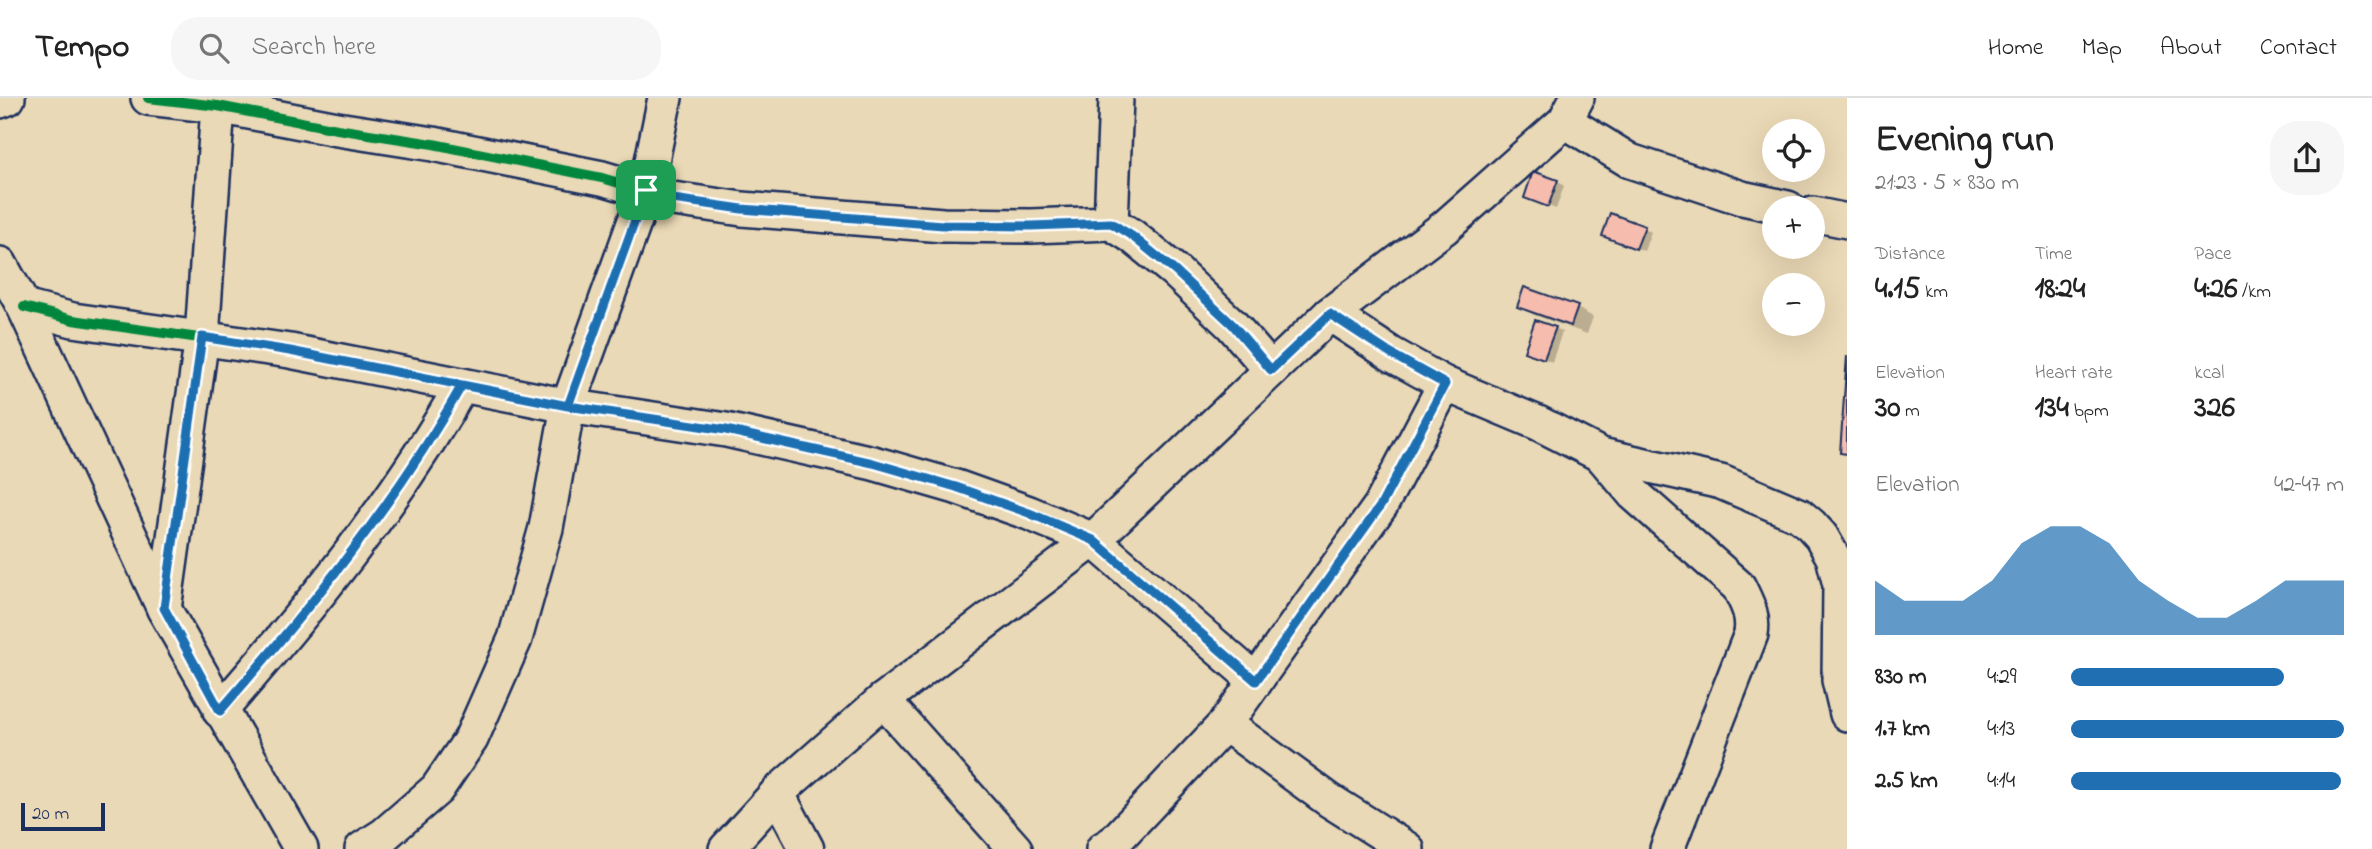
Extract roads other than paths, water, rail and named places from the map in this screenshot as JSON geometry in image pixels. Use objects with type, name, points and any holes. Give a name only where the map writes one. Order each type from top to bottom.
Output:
[{"type":"street","points":[[0,101],[8,98]]},
{"type":"street","points":[[148,98],[217,102],[551,167],[673,199],[742,209],[943,225],[1111,223],[1132,236],[1175,271],[1233,325],[1271,370]]},
{"type":"street","points":[[362,849],[384,835],[437,789],[471,739],[515,639],[546,528],[568,406],[646,190],[665,98]]},
{"type":"street","points":[[1111,223],[1116,98]]},
{"type":"street","points":[[164,608],[202,337],[217,102]]},
{"type":"street","points":[[726,849],[777,793],[883,701],[1093,540],[1330,314],[1445,227],[1571,110],[1630,161],[1762,202]]},
{"type":"street","points":[[1825,216],[1847,221]]},
{"type":"street","points":[[0,264],[24,307],[164,608],[220,711],[301,849]]},
{"type":"street","points":[[24,307],[73,320],[290,351],[568,406],[726,430],[873,463],[956,487],[1093,540],[1256,681]]},
{"type":"street","points":[[1330,314],[1391,354],[1445,384],[1538,423],[1601,455],[1721,482],[1811,524],[1840,557],[1839,680],[1847,714]]},
{"type":"street","points":[[1103,849],[1112,843],[1226,724],[1381,505],[1445,384]]},
{"type":"street","points":[[220,711],[313,602],[404,480],[462,385]]},
{"type":"street","points":[[1601,455],[1634,494],[1739,587],[1753,621],[1751,634],[1667,849]]},
{"type":"street","points":[[883,701],[1015,849]]},
{"type":"street","points":[[1226,724],[1329,800],[1407,849]]},
{"type":"street","points":[[777,793],[807,849]]}]
